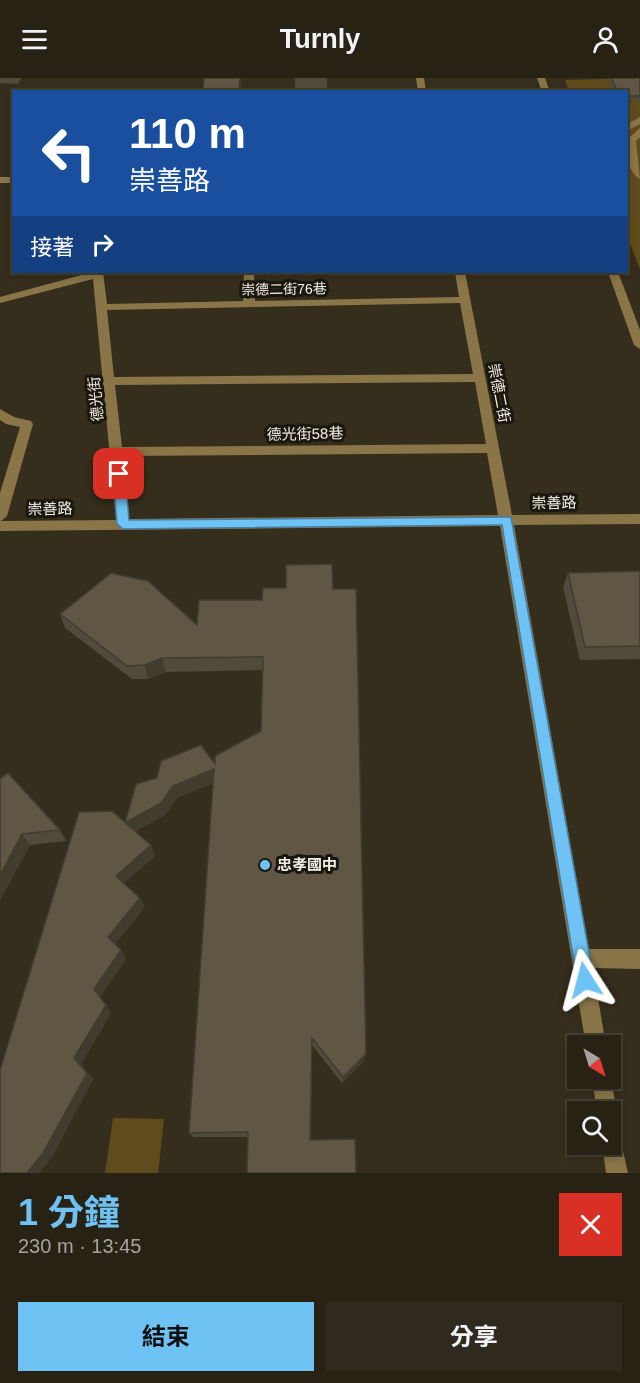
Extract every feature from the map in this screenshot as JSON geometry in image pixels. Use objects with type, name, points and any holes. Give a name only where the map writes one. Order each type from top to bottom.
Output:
[{"type":"street","points":[[640,131],[631,141],[631,156],[640,176]]},
{"type":"street","points":[[0,300],[98,273]]},
{"type":"street","name":"德光街","points":[[98,273],[111,381],[123,524]]},
{"type":"street","points":[[249,273],[249,304]]},
{"type":"street","name":"崇德二街","points":[[460,273],[478,378],[507,520],[594,1035]]},
{"type":"street","points":[[613,273],[640,345]]},
{"type":"street","name":"崇德二街76巷","points":[[103,307],[466,300]]},
{"type":"street","points":[[111,381],[478,378]]},
{"type":"street","points":[[0,413],[10,421],[27,424],[0,516]]},
{"type":"street","name":"德光街58巷","points":[[117,452],[493,448]]},
{"type":"street","name":"崇善路","points":[[0,526],[640,519]]},
{"type":"street","points":[[582,958],[640,959]]},
{"type":"street","points":[[614,1155],[617,1173]]},
{"type":"shaded area","points":[[640,78],[640,269],[628,239],[628,90],[569,90],[565,80]]},
{"type":"shaded area","points":[[113,1118],[164,1119],[158,1173],[105,1173]]},
{"type":"building","points":[[204,78],[240,78],[239,90],[203,90]]},
{"type":"building","points":[[611,78],[640,78],[640,96],[628,96],[628,90],[617,90]]},
{"type":"building","points":[[332,564],[333,589],[356,589],[366,1054],[343,1077],[312,1038],[310,1140],[355,1139],[356,1173],[247,1173],[248,1132],[189,1133],[214,769],[173,786],[161,803],[125,823],[136,784],[157,778],[161,761],[201,745],[215,764],[215,756],[261,731],[263,657],[162,658],[145,665],[127,666],[60,614],[111,573],[148,581],[197,625],[199,600],[262,600],[263,588],[286,588],[286,565]]},
{"type":"building","points":[[640,571],[640,646],[585,647],[568,573]]},
{"type":"building","points":[[8,773],[60,830],[22,834],[0,875],[0,779]]},
{"type":"building","points":[[112,811],[151,845],[116,876],[140,898],[108,937],[121,950],[94,989],[106,1005],[74,1058],[87,1073],[43,1153],[27,1173],[0,1173],[0,1070],[79,812]]},
{"type":"place","name":"忠孝國中","points":[[265,865]]},
{"type":"route","points":[[119,474],[123,524],[507,520],[585,980]]}]
